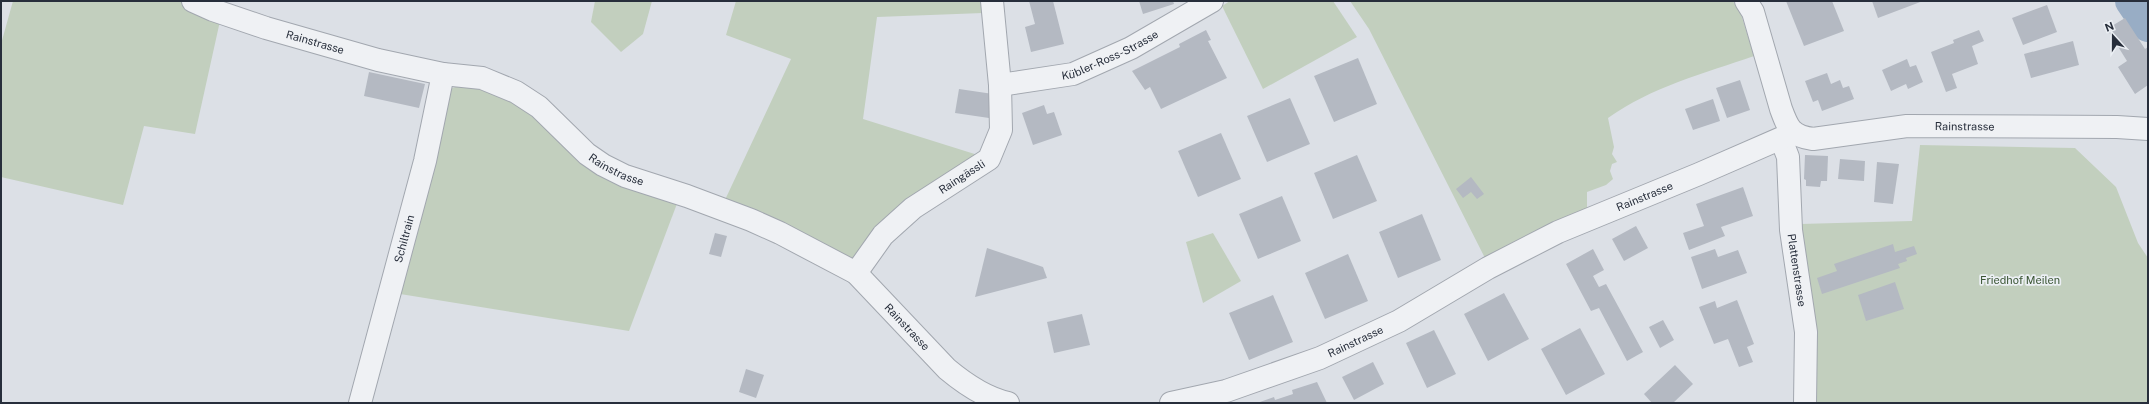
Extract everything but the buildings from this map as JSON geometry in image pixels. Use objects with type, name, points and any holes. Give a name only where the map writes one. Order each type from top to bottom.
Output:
[{"type":"street","name":"Rainstrasse","points":[[193,1],[213,10],[266,28],[378,60],[443,74],[482,78],[516,92],[539,108],[587,154],[604,165],[625,176],[687,196],[751,220],[856,272],[947,369],[963,383],[983,394],[1008,403]]},
{"type":"street","name":"Raingässli","points":[[856,272],[883,235],[913,208],[989,159],[1001,130],[1000,85],[992,1]]},
{"type":"street","name":"Kübler-Ross-Strasse","points":[[1000,85],[1073,74],[1132,48],[1212,1]]},
{"type":"street","name":"Plattenstrasse","points":[[1746,1],[1753,12],[1781,109],[1787,136],[1791,230],[1806,332],[1805,403]]},
{"type":"street","name":"Schiltrain","points":[[360,403],[425,161],[443,74]]},
{"type":"street","name":"Rainstrasse","points":[[1171,403],[1226,391],[1320,358],[1399,321],[1488,268],[1558,232],[1787,136],[1813,139],[1907,126],[2117,127],[2148,129]]},
{"type":"green space","points":[[13,1],[179,1],[220,21],[195,134],[144,126],[123,205],[1,177],[1,44]]},
{"type":"green space","points":[[595,1],[652,1],[643,34],[621,52],[591,22]]},
{"type":"green space","points":[[736,1],[982,1],[983,13],[877,17],[863,119],[981,156],[854,264],[724,202],[791,59],[726,35]]},
{"type":"green space","points":[[1230,1],[1333,1],[1357,37],[1263,89],[1222,6]]},
{"type":"green space","points":[[1350,1],[1733,1],[1741,14],[1754,56],[1660,89],[1625,107],[1608,118],[1614,147],[1612,154],[1617,162],[1612,164],[1610,171],[1613,179],[1606,185],[1587,192],[1587,213],[1487,262],[1369,29]]},
{"type":"green space","points":[[473,82],[484,85],[678,201],[629,331],[394,293],[445,90]]},
{"type":"green space","name":"Friedhof Meilen","points":[[1920,145],[2075,148],[2116,187],[2138,243],[2148,258],[2148,403],[1812,403],[1800,224],[1912,221]]},
{"type":"green space","points":[[1213,233],[1241,281],[1203,303],[1186,242]]},
{"type":"waterway","points":[[2131,1],[2148,26]]}]
